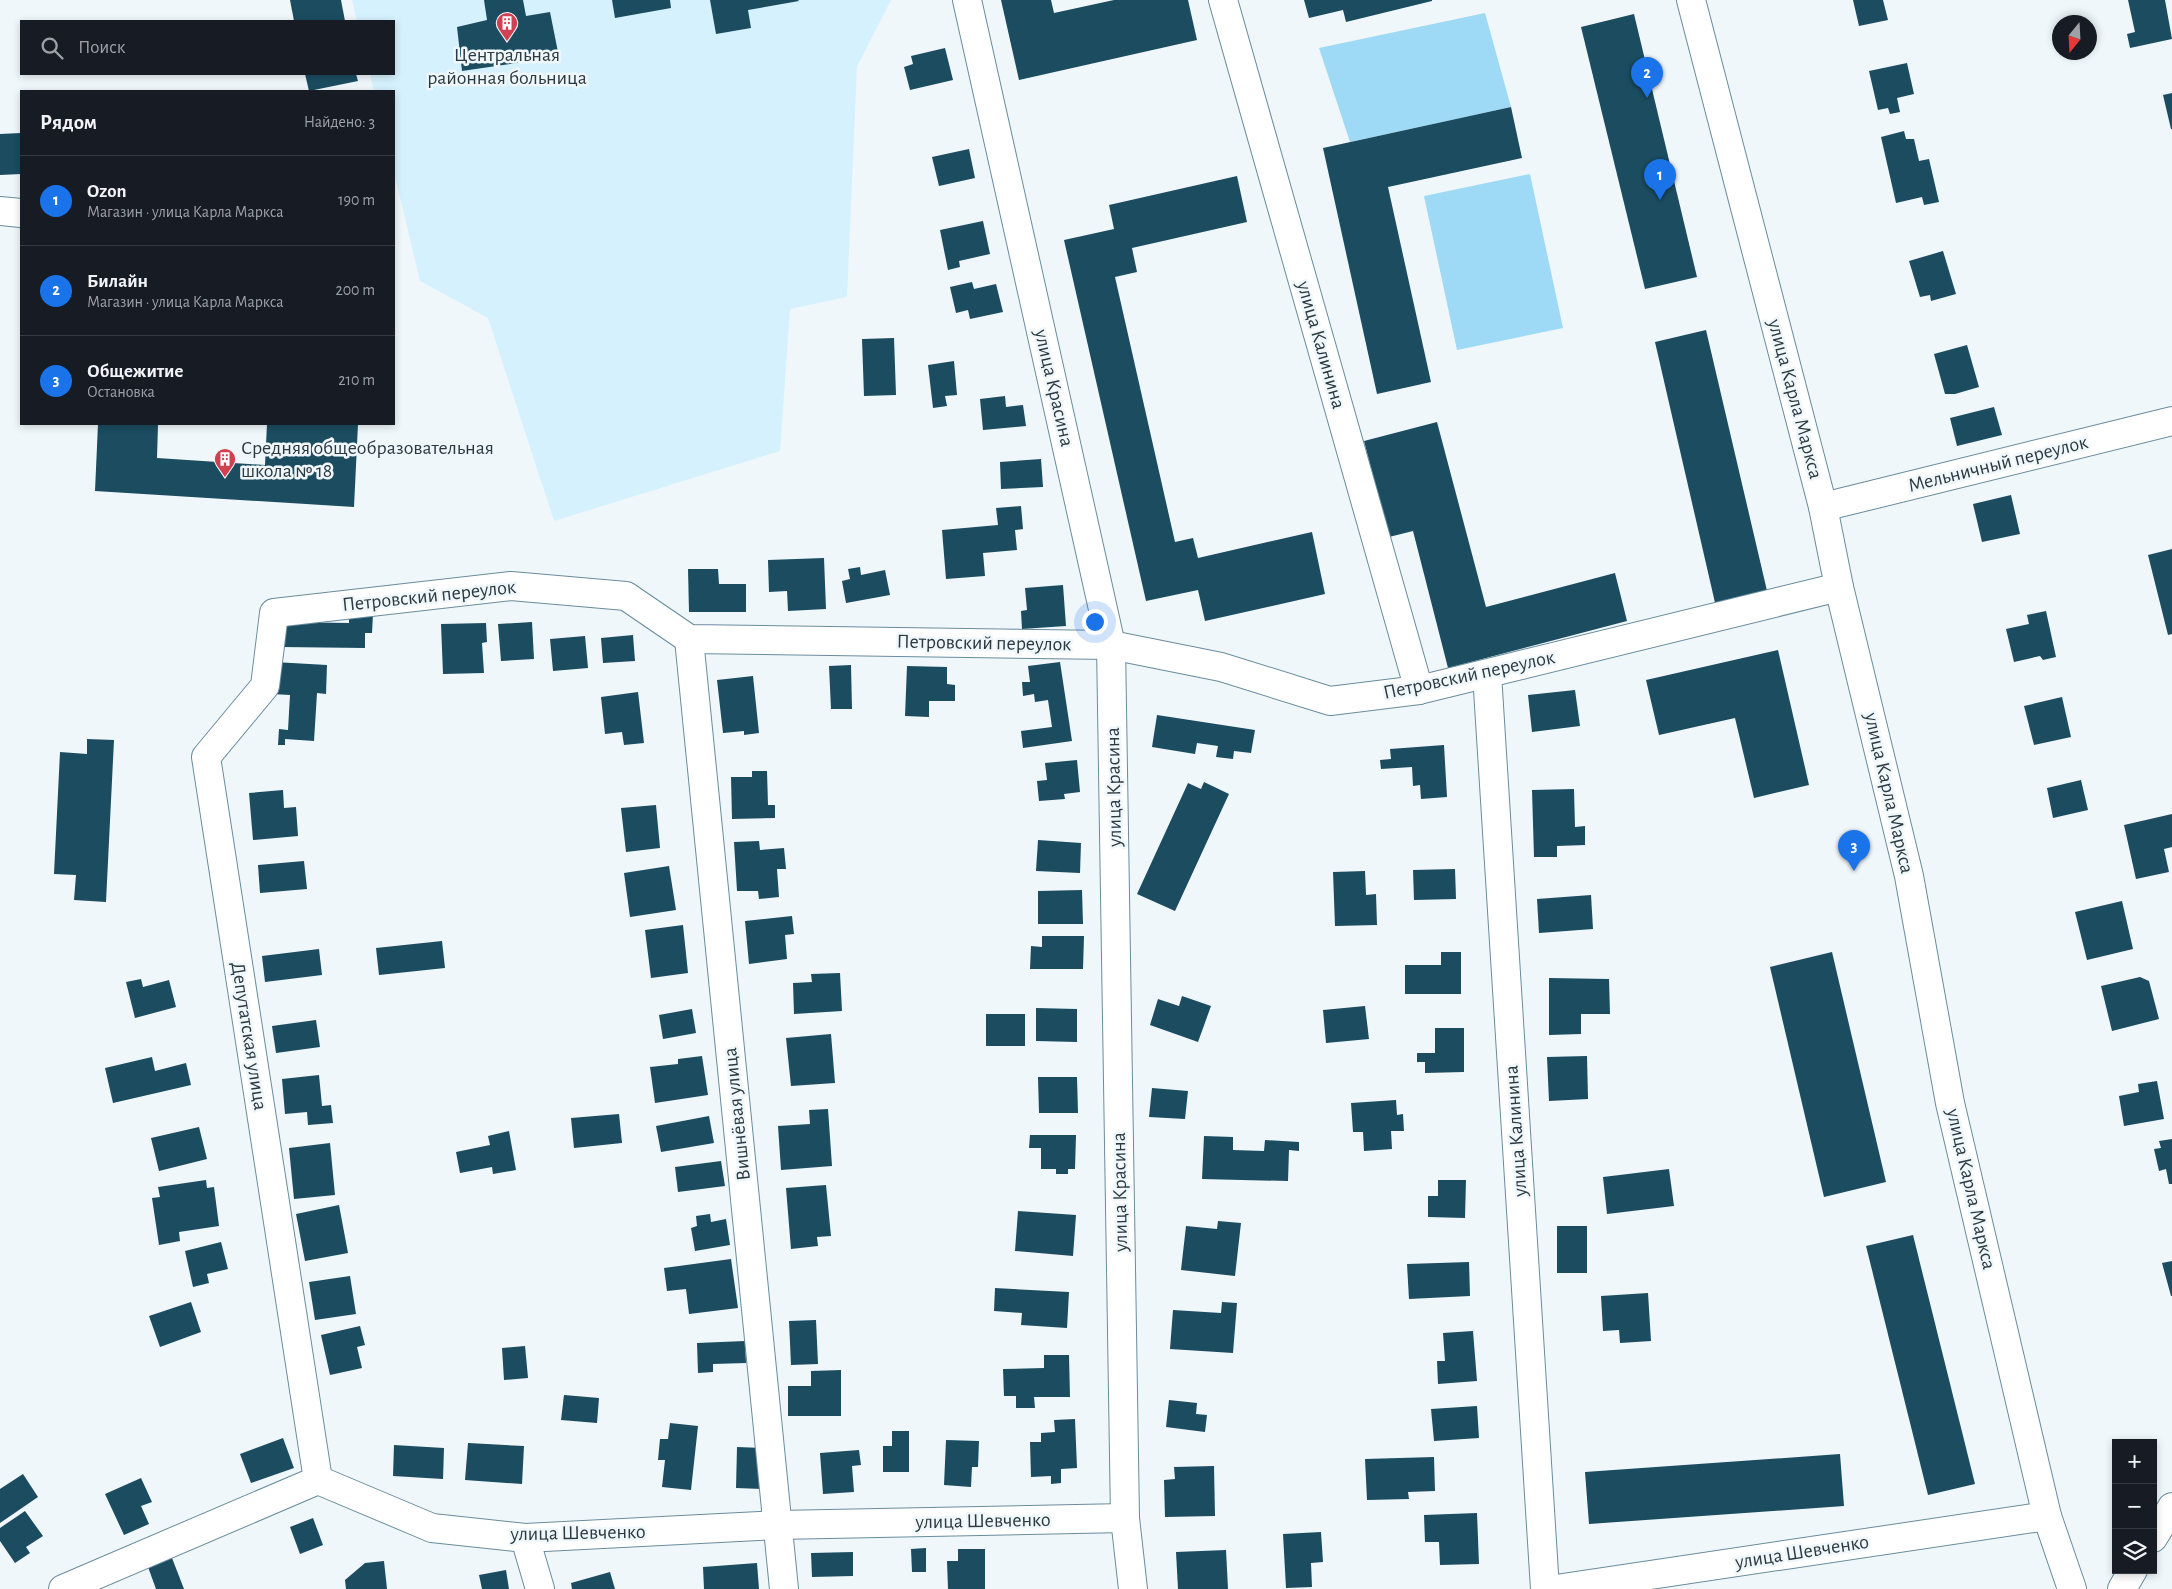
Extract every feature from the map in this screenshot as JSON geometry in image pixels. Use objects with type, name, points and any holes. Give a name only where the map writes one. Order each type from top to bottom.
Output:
[{"type":"street","name":"улица Красина","points":[[967,0],[1111,645],[1126,1518],[1132,1589]]},
{"type":"street","name":"улица Калинина","points":[[1223,0],[1419,690]]},
{"type":"street","name":"улица Карла Маркса","points":[[1691,0],[1824,507],[1839,587],[1909,876],[1950,1103],[2047,1516],[2072,1589]]},
{"type":"street","points":[[0,211],[20,213]]},
{"type":"street","name":"Мельничный переулок","points":[[1824,507],[2172,421]]},
{"type":"street","name":"Петровский переулок","points":[[274,612],[511,586],[626,596],[689,639],[1111,645],[1221,667],[1330,701],[1419,690],[1839,587]]},
{"type":"street","name":"Депутатская улица","points":[[274,612],[265,686],[206,757],[318,1480]]},
{"type":"street","name":"Вишнёвая улица","points":[[689,639],[784,1589]]},
{"type":"street","name":"улица Калинина","points":[[1487,674],[1545,1589]]},
{"type":"street","points":[[63,1589],[318,1480]]},
{"type":"street","name":"улица Шевченко","points":[[318,1480],[432,1528],[525,1538],[778,1525],[1126,1518]]},
{"type":"street","points":[[2157,1531],[2172,1507]]},
{"type":"street","name":"улица Шевченко","points":[[1556,1589],[2047,1516]]},
{"type":"street","points":[[525,1538],[540,1589]]},
{"type":"street","points":[[2122,1589],[2131,1574]]},
{"type":"shaded area","points":[[352,0],[891,0],[857,67],[847,297],[790,309],[780,451],[554,521],[488,318],[420,281],[395,176],[395,90],[374,90],[370,75],[395,75],[395,20],[357,20]]},
{"type":"shaded area","points":[[1485,13],[1511,107],[1350,142],[1319,48]]},
{"type":"shaded area","points":[[1530,174],[1563,328],[1457,350],[1424,196]]},
{"type":"building","points":[[290,0],[341,0],[345,20],[294,20]]},
{"type":"building","name":"Центральная районная больница","points":[[484,0],[523,0],[526,16],[550,12],[559,57],[462,71],[457,27],[487,20]]},
{"type":"building","name":"Центральная районная больница","points":[[612,0],[670,0],[671,8],[615,18]]},
{"type":"building","points":[[710,0],[799,1],[748,10],[751,28],[716,34]]},
{"type":"building","points":[[1001,0],[1051,0],[1054,13],[1114,0],[1188,0],[1197,40],[1019,80]]},
{"type":"building","points":[[1304,0],[1432,1],[1346,22],[1343,10],[1309,18]]},
{"type":"building","points":[[1853,0],[1883,0],[1888,20],[1859,26]]},
{"type":"building","points":[[2128,0],[2165,0],[2172,39],[2130,48],[2127,34],[2135,32]]},
{"type":"building","points":[[1634,14],[1697,277],[1645,289],[1581,27]]},
{"type":"building","points":[[945,48],[953,80],[910,90],[904,67],[913,64],[911,56]]},
{"type":"building","points":[[1907,63],[1914,94],[1897,98],[1900,112],[1890,114],[1888,108],[1878,110],[1869,71]]},
{"type":"building","points":[[305,75],[356,75],[358,81],[314,90],[309,90]]},
{"type":"building","points":[[2172,93],[2172,129],[2171,129],[2163,95]]},
{"type":"building","points":[[1511,107],[1522,158],[1388,187],[1431,382],[1377,394],[1323,148]]},
{"type":"building","points":[[1904,131],[1906,139],[1914,139],[1919,161],[1929,159],[1939,202],[1924,205],[1922,197],[1896,203],[1881,137]]},
{"type":"building","points":[[20,133],[20,174],[0,175],[0,134]]},
{"type":"building","points":[[969,149],[975,178],[939,186],[932,157]]},
{"type":"building","points":[[1237,176],[1247,222],[1132,248],[1137,272],[1115,277],[1175,542],[1193,538],[1198,558],[1312,532],[1325,594],[1205,621],[1198,590],[1146,601],[1064,240],[1114,229],[1109,205]]},
{"type":"building","points":[[983,221],[990,254],[959,261],[960,267],[948,270],[940,230]]},
{"type":"building","points":[[1943,251],[1956,294],[1931,301],[1930,295],[1920,297],[1909,261]]},
{"type":"building","points":[[972,282],[974,289],[996,284],[1003,312],[970,319],[968,310],[956,313],[950,287]]},
{"type":"building","points":[[1706,330],[1768,595],[1716,607],[1655,342]]},
{"type":"building","points":[[894,338],[896,395],[864,396],[862,339]]},
{"type":"building","points":[[1967,345],[1979,387],[1955,394],[1945,394],[1934,354]]},
{"type":"building","points":[[954,361],[957,395],[945,396],[947,406],[933,408],[928,365]]},
{"type":"building","points":[[1005,396],[1006,407],[1023,405],[1026,426],[983,430],[980,399]]},
{"type":"building","points":[[1994,407],[2002,435],[1957,446],[1950,418]]},
{"type":"building","points":[[1437,422],[1486,607],[1615,573],[1627,621],[1448,668],[1413,531],[1389,537],[1364,441]]},
{"type":"building","name":"Средняя общеобразовательная школа № 18","points":[[98,425],[158,425],[157,458],[265,465],[267,425],[358,425],[354,507],[95,491]]},
{"type":"building","points":[[1041,459],[1043,487],[1001,489],[1000,462]]},
{"type":"building","points":[[2011,495],[2020,534],[1982,542],[1973,504]]},
{"type":"building","points":[[1021,506],[1023,529],[1015,530],[1017,550],[983,553],[985,576],[946,579],[942,530],[998,525],[996,508]]},
{"type":"building","points":[[2172,549],[2172,634],[2168,635],[2148,555]]},
{"type":"building","points":[[824,558],[826,609],[788,611],[787,591],[769,592],[768,560]]},
{"type":"building","points":[[860,567],[861,575],[885,570],[890,595],[846,603],[842,581],[850,579],[848,569]]},
{"type":"building","points":[[688,569],[718,569],[719,584],[746,584],[746,612],[689,612]]},
{"type":"building","points":[[1063,585],[1066,626],[1022,629],[1021,611],[1027,610],[1025,588]]},
{"type":"building","points":[[2046,611],[2056,657],[2043,660],[2040,656],[2014,662],[2006,629],[2029,624],[2027,615]]},
{"type":"building","points":[[349,614],[373,614],[372,633],[365,633],[365,648],[281,647],[281,622],[349,623]]},
{"type":"building","points":[[532,622],[534,659],[501,661],[498,624]]},
{"type":"building","points":[[486,623],[487,642],[482,643],[484,673],[443,674],[441,624]]},
{"type":"building","points":[[633,635],[635,661],[603,663],[601,638]]},
{"type":"building","points":[[585,636],[588,668],[553,671],[550,639]]},
{"type":"building","points":[[1778,650],[1809,785],[1754,798],[1735,718],[1659,735],[1646,680]]},
{"type":"building","points":[[274,662],[327,665],[326,694],[317,693],[314,741],[285,739],[285,745],[278,745],[279,729],[288,730],[290,695],[272,694]]},
{"type":"building","points":[[1060,662],[1072,741],[1023,748],[1021,731],[1052,727],[1048,700],[1035,702],[1034,694],[1023,696],[1022,682],[1030,682],[1028,666]]},
{"type":"building","points":[[851,665],[852,709],[831,709],[829,666]]},
{"type":"building","points":[[907,666],[947,667],[947,684],[955,685],[955,701],[929,701],[929,717],[905,716]]},
{"type":"building","points":[[753,676],[759,733],[744,735],[744,731],[723,733],[717,680]]},
{"type":"building","points":[[1575,690],[1580,726],[1532,732],[1528,695]]},
{"type":"building","points":[[638,692],[644,743],[624,745],[622,732],[605,734],[601,697]]},
{"type":"building","points":[[2062,697],[2071,737],[2034,745],[2024,706]]},
{"type":"building","points":[[1157,715],[1255,730],[1251,753],[1234,751],[1233,759],[1216,757],[1218,746],[1197,743],[1195,754],[1152,747]]},
{"type":"building","points":[[87,739],[114,740],[106,902],[74,900],[76,875],[54,874],[60,752],[87,754]]},
{"type":"building","points":[[1444,745],[1447,797],[1421,799],[1420,785],[1413,786],[1412,767],[1381,769],[1380,760],[1391,759],[1390,749]]},
{"type":"building","points":[[1077,760],[1080,792],[1064,794],[1065,799],[1039,801],[1037,781],[1047,780],[1045,763]]},
{"type":"building","points":[[752,771],[767,771],[768,805],[775,805],[775,818],[732,819],[731,777],[752,777]]},
{"type":"building","points":[[2081,780],[2088,810],[2053,818],[2047,788]]},
{"type":"building","points":[[1204,782],[1229,794],[1175,911],[1137,894],[1188,783],[1201,789]]},
{"type":"building","points":[[1574,789],[1575,827],[1585,826],[1585,845],[1557,846],[1557,857],[1534,857],[1532,790]]},
{"type":"building","points":[[283,790],[284,808],[296,807],[298,836],[253,840],[249,793]]},
{"type":"building","points":[[656,805],[660,848],[626,852],[621,808]]},
{"type":"building","points":[[2172,814],[2172,847],[2164,849],[2169,872],[2136,879],[2124,825]]},
{"type":"building","points":[[1038,840],[1081,843],[1080,873],[1036,871]]},
{"type":"building","points":[[759,841],[760,850],[784,848],[786,869],[777,869],[779,897],[759,899],[758,891],[737,891],[734,842]]},
{"type":"building","points":[[304,861],[307,889],[260,893],[258,865]]},
{"type":"building","points":[[669,866],[676,910],[630,917],[624,873]]},
{"type":"building","points":[[1455,869],[1456,899],[1414,900],[1413,870]]},
{"type":"building","points":[[1365,871],[1366,895],[1376,894],[1377,925],[1335,926],[1333,872]]},
{"type":"building","points":[[1082,890],[1083,924],[1038,924],[1038,891]]},
{"type":"building","points":[[1591,895],[1593,929],[1539,933],[1537,899]]},
{"type":"building","points":[[2122,901],[2133,949],[2087,960],[2075,912]]},
{"type":"building","points":[[792,916],[794,934],[785,935],[787,959],[749,964],[745,921]]},
{"type":"building","points":[[683,925],[688,973],[651,978],[645,930]]},
{"type":"building","points":[[1042,936],[1084,936],[1083,969],[1030,969],[1031,946],[1042,947]]},
{"type":"building","points":[[442,941],[445,968],[379,975],[376,948]]},
{"type":"building","points":[[319,949],[322,975],[265,982],[262,956]]},
{"type":"building","points":[[1441,952],[1461,952],[1461,994],[1405,994],[1405,965],[1441,965]]},
{"type":"building","points":[[1832,952],[1886,1182],[1824,1197],[1770,967]]},
{"type":"building","points":[[840,973],[842,1011],[794,1014],[793,983],[812,982],[811,974]]},
{"type":"building","points":[[2140,977],[2149,981],[2159,1019],[2112,1031],[2101,986]]},
{"type":"building","points":[[1549,978],[1609,979],[1610,1014],[1581,1014],[1581,1034],[1549,1035]]},
{"type":"building","points":[[141,979],[143,987],[169,980],[176,1007],[135,1018],[126,982]]},
{"type":"building","points":[[1182,996],[1211,1006],[1198,1042],[1150,1025],[1158,999],[1179,1006]]},
{"type":"building","points":[[1365,1006],[1369,1039],[1326,1043],[1323,1010]]},
{"type":"building","points":[[1036,1008],[1077,1009],[1077,1042],[1036,1041]]},
{"type":"building","points":[[692,1009],[696,1033],[663,1039],[659,1015]]},
{"type":"building","points":[[986,1014],[1025,1014],[1025,1046],[986,1046]]},
{"type":"building","points":[[316,1020],[320,1047],[276,1053],[272,1026]]},
{"type":"building","points":[[1435,1028],[1464,1028],[1464,1072],[1425,1073],[1425,1062],[1417,1062],[1417,1053],[1435,1053]]},
{"type":"building","points":[[831,1034],[835,1083],[791,1086],[786,1038]]},
{"type":"building","points":[[702,1056],[708,1095],[655,1103],[650,1067],[678,1064],[678,1059]]},
{"type":"building","points":[[1587,1056],[1588,1099],[1549,1101],[1547,1057]]},
{"type":"building","points":[[152,1057],[155,1071],[186,1063],[191,1085],[113,1103],[105,1068]]},
{"type":"building","points":[[319,1075],[322,1106],[331,1105],[333,1123],[308,1125],[307,1112],[285,1114],[282,1079]]},
{"type":"building","points":[[1038,1077],[1077,1077],[1078,1113],[1039,1113]]},
{"type":"building","points":[[2157,1081],[2164,1119],[2124,1126],[2119,1096],[2139,1092],[2138,1084]]},
{"type":"building","points":[[1152,1088],[1188,1091],[1185,1119],[1149,1117]]},
{"type":"building","points":[[1396,1100],[1397,1115],[1403,1114],[1404,1131],[1391,1131],[1392,1149],[1364,1151],[1363,1132],[1353,1132],[1351,1103]]},
{"type":"building","points":[[828,1109],[832,1166],[781,1170],[778,1126],[810,1124],[809,1110]]},
{"type":"building","points":[[619,1114],[622,1143],[574,1148],[571,1118]]},
{"type":"building","points":[[709,1116],[714,1143],[661,1152],[656,1126]]},
{"type":"building","points":[[199,1127],[207,1159],[159,1171],[151,1138]]},
{"type":"building","points":[[509,1131],[516,1170],[493,1174],[492,1167],[460,1173],[456,1152],[490,1145],[488,1136]]},
{"type":"building","points":[[1030,1135],[1076,1135],[1075,1169],[1068,1169],[1068,1174],[1056,1174],[1056,1169],[1041,1169],[1041,1148],[1029,1148]]},
{"type":"building","points":[[1204,1136],[1233,1137],[1233,1150],[1264,1151],[1265,1140],[1299,1142],[1299,1151],[1289,1150],[1288,1181],[1202,1179]]},
{"type":"building","points":[[2172,1139],[2172,1184],[2169,1184],[2166,1169],[2159,1171],[2154,1149],[2161,1148],[2159,1141]]},
{"type":"building","points":[[330,1143],[335,1195],[294,1199],[289,1148]]},
{"type":"building","points":[[721,1161],[725,1186],[678,1192],[675,1167]]},
{"type":"building","points":[[1669,1169],[1674,1206],[1607,1214],[1603,1177]]},
{"type":"building","points":[[206,1180],[207,1188],[214,1187],[219,1226],[179,1232],[180,1241],[159,1245],[152,1198],[160,1197],[158,1187]]},
{"type":"building","points":[[1438,1180],[1466,1180],[1465,1218],[1428,1217],[1428,1196],[1438,1196]]},
{"type":"building","points":[[826,1185],[831,1236],[817,1237],[818,1246],[791,1249],[786,1188]]},
{"type":"building","points":[[339,1205],[348,1253],[305,1261],[296,1214]]},
{"type":"building","points":[[1018,1211],[1076,1215],[1073,1256],[1015,1251]]},
{"type":"building","points":[[710,1214],[711,1222],[726,1219],[730,1245],[695,1251],[691,1228],[697,1226],[696,1216]]},
{"type":"building","points":[[1218,1221],[1241,1223],[1235,1276],[1181,1270],[1186,1226],[1217,1229]]},
{"type":"building","points":[[1557,1226],[1587,1226],[1587,1273],[1557,1273]]},
{"type":"building","points":[[1913,1235],[1975,1484],[1928,1495],[1866,1246]]},
{"type":"building","points":[[221,1242],[228,1269],[207,1274],[209,1283],[193,1287],[185,1251]]},
{"type":"building","points":[[731,1259],[738,1308],[689,1314],[686,1289],[667,1291],[664,1268]]},
{"type":"building","points":[[2172,1261],[2172,1296],[2171,1296],[2162,1263]]},
{"type":"building","points":[[1469,1262],[1470,1296],[1409,1299],[1407,1264]]},
{"type":"building","points":[[350,1276],[356,1314],[315,1320],[309,1282]]},
{"type":"building","points":[[995,1288],[1069,1292],[1067,1328],[1021,1325],[1022,1313],[994,1311]]},
{"type":"building","points":[[1648,1293],[1651,1341],[1620,1343],[1619,1330],[1603,1331],[1601,1296]]},
{"type":"building","points":[[191,1302],[201,1332],[160,1347],[149,1316]]},
{"type":"building","points":[[1222,1302],[1237,1303],[1233,1353],[1170,1349],[1173,1310],[1221,1313]]},
{"type":"building","points":[[816,1320],[818,1364],[791,1365],[789,1321]]},
{"type":"building","points":[[360,1326],[365,1345],[357,1347],[362,1368],[330,1375],[321,1335]]},
{"type":"building","points":[[1473,1331],[1477,1381],[1438,1384],[1437,1361],[1445,1361],[1443,1333]]},
{"type":"building","points":[[745,1341],[746,1363],[713,1364],[713,1372],[698,1373],[697,1343]]},
{"type":"building","points":[[525,1346],[528,1378],[504,1380],[502,1348]]},
{"type":"building","points":[[1044,1355],[1069,1355],[1070,1397],[1034,1397],[1035,1408],[1016,1408],[1016,1396],[1004,1396],[1003,1369],[1044,1368]]},
{"type":"building","points":[[841,1370],[841,1416],[788,1416],[788,1386],[811,1386],[811,1371]]},
{"type":"building","points":[[564,1395],[599,1398],[597,1423],[561,1420]]},
{"type":"building","points":[[1169,1400],[1197,1403],[1196,1414],[1207,1415],[1205,1432],[1166,1427]]},
{"type":"building","points":[[1477,1406],[1479,1438],[1434,1441],[1431,1409]]},
{"type":"building","points":[[1075,1419],[1077,1468],[1061,1469],[1061,1483],[1051,1484],[1051,1476],[1031,1477],[1030,1442],[1041,1442],[1041,1433],[1055,1432],[1054,1420]]},
{"type":"building","points":[[670,1423],[698,1426],[691,1490],[662,1487],[665,1460],[658,1460],[660,1439],[668,1439]]},
{"type":"building","points":[[892,1431],[909,1431],[909,1472],[883,1472],[883,1446],[892,1446]]},
{"type":"building","points":[[283,1438],[294,1468],[251,1483],[240,1454]]},
{"type":"building","points":[[946,1440],[979,1441],[978,1467],[972,1467],[971,1487],[944,1485]]},
{"type":"building","points":[[468,1443],[524,1446],[522,1484],[465,1480]]},
{"type":"building","points":[[394,1445],[444,1448],[443,1479],[393,1476]]},
{"type":"building","points":[[737,1447],[763,1448],[762,1489],[736,1488]]},
{"type":"building","points":[[859,1450],[861,1465],[852,1466],[854,1492],[823,1494],[820,1453]]},
{"type":"building","points":[[1840,1454],[1844,1506],[1589,1524],[1585,1472]]},
{"type":"building","points":[[1434,1457],[1435,1491],[1408,1492],[1409,1499],[1367,1500],[1365,1459]]},
{"type":"building","points":[[1214,1466],[1215,1516],[1165,1517],[1164,1480],[1175,1479],[1174,1467]]},
{"type":"building","points":[[23,1474],[38,1497],[0,1523],[0,1489]]},
{"type":"building","points":[[141,1478],[152,1502],[141,1506],[149,1524],[124,1535],[105,1494]]},
{"type":"building","points":[[25,1511],[43,1536],[26,1547],[30,1553],[15,1563],[0,1541],[0,1528]]},
{"type":"building","points":[[1477,1513],[1479,1564],[1440,1565],[1439,1542],[1425,1542],[1424,1515]]},
{"type":"building","points":[[313,1518],[323,1545],[300,1554],[290,1527]]},
{"type":"building","points":[[1321,1532],[1323,1562],[1311,1563],[1312,1587],[1286,1588],[1283,1534]]},
{"type":"building","points":[[926,1548],[926,1572],[912,1572],[911,1549]]},
{"type":"building","points":[[958,1549],[985,1549],[985,1589],[948,1589],[947,1561],[958,1561]]},
{"type":"building","points":[[1226,1550],[1228,1589],[1178,1589],[1176,1552]]},
{"type":"building","points":[[853,1552],[853,1576],[812,1577],[811,1553]]},
{"type":"building","points":[[172,1558],[184,1589],[156,1589],[148,1567]]},
{"type":"building","points":[[384,1561],[387,1589],[346,1589],[345,1580],[365,1563]]},
{"type":"building","points":[[757,1563],[759,1589],[704,1589],[703,1567]]},
{"type":"building","points":[[506,1570],[509,1589],[482,1589],[479,1575]]},
{"type":"building","points":[[610,1572],[615,1589],[572,1589],[571,1583]]},
{"type":"place","name":"Центральная районная больница","points":[[507,42]]},
{"type":"place","name":"Билайн","points":[[1647,98]]},
{"type":"place","name":"Ozon","points":[[1660,200]]},
{"type":"place","name":"Средняя общеобразовательная школа № 18","points":[[225,478]]},
{"type":"place","name":"Общежитие","points":[[1854,871]]}]
